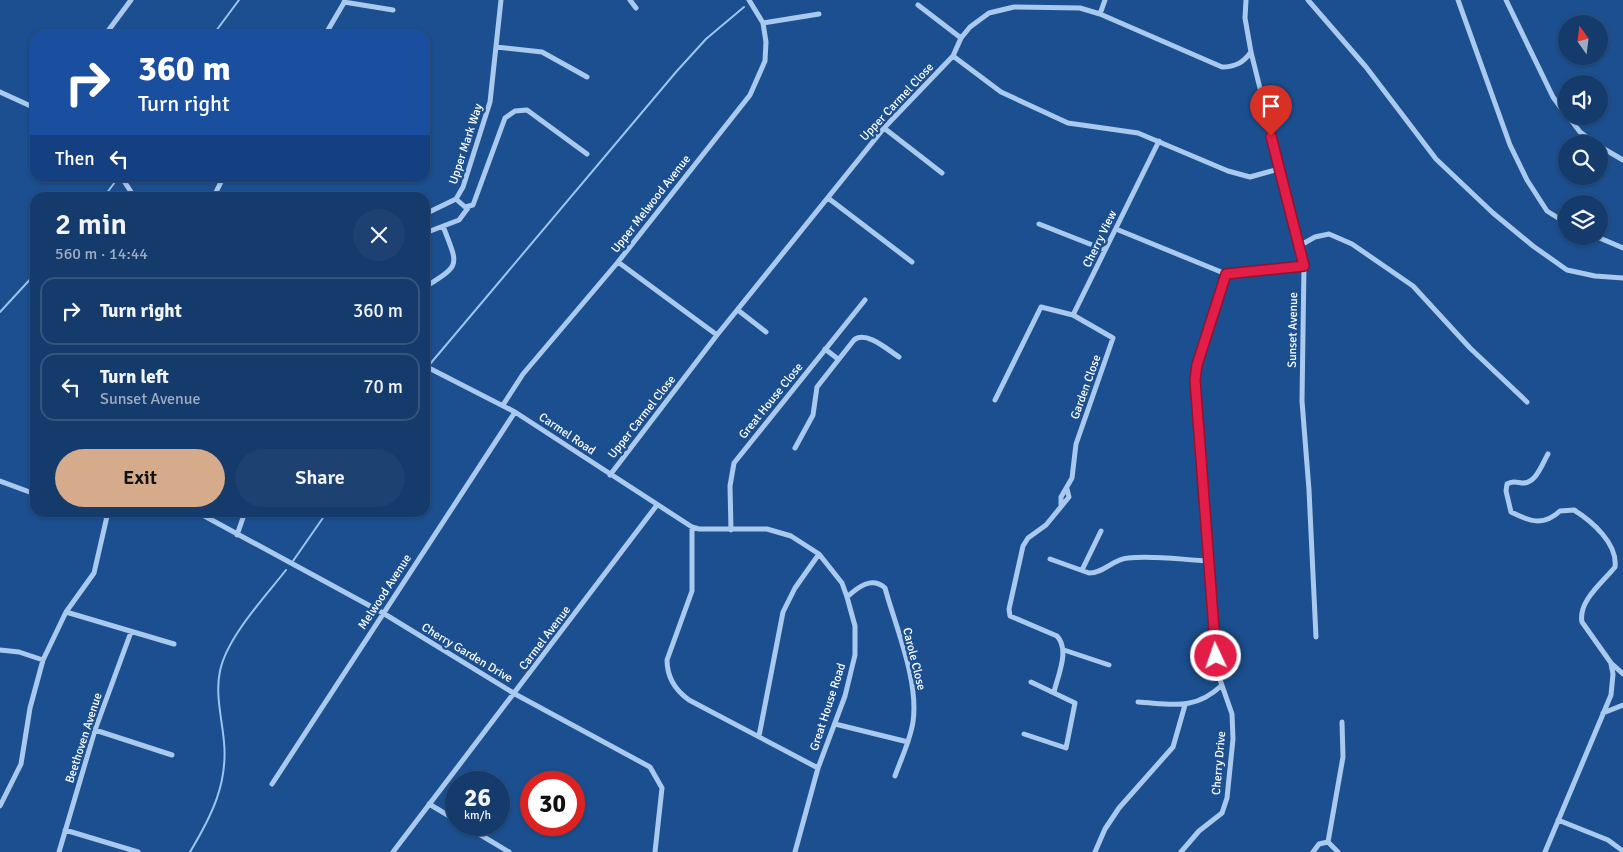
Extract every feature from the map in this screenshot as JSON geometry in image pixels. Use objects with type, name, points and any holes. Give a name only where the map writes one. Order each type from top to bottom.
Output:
[{"type":"street","points":[[109,30],[131,0]]},
{"type":"street","name":"Upper Mark Way","points":[[430,212],[456,199],[463,187],[490,102],[501,0]]},
{"type":"street","points":[[630,0],[636,8]]},
{"type":"street","name":"Upper Melwood Avenue","points":[[503,405],[523,374],[618,262],[750,94],[765,61],[766,42],[763,23],[749,0]]},
{"type":"street","points":[[1100,14],[1105,0]]},
{"type":"street","name":"Sunset Avenue","points":[[1246,0],[1245,18],[1251,52],[1304,266],[1302,401],[1309,490],[1316,637]]},
{"type":"street","points":[[1308,0],[1366,67],[1436,159],[1493,213],[1533,246],[1567,270],[1595,276],[1623,278]]},
{"type":"street","points":[[1458,0],[1510,145],[1527,180],[1547,211],[1558,218]]},
{"type":"street","points":[[1506,0],[1553,97],[1558,103]]},
{"type":"street","points":[[328,30],[344,1],[393,10]]},
{"type":"street","points":[[918,4],[960,38]]},
{"type":"street","name":"Upper Carmel Close","points":[[610,475],[717,335],[739,311],[884,128],[953,56],[960,38],[970,27],[989,13],[1014,7],[1080,8],[1100,14],[1222,67],[1236,65],[1245,60],[1251,52]]},
{"type":"street","points":[[763,23],[819,14]]},
{"type":"street","points":[[496,46],[542,52],[587,77]]},
{"type":"street","points":[[953,56],[1001,92],[1068,123],[1138,133],[1228,171],[1250,177],[1279,169]]},
{"type":"street","points":[[0,92],[30,106]]},
{"type":"street","points":[[430,231],[463,218],[468,208],[473,205],[505,118],[515,111],[527,110],[587,154]]},
{"type":"street","points":[[1575,125],[1584,135]]},
{"type":"street","points":[[884,128],[942,173]]},
{"type":"street","name":"Cherry View","points":[[1073,316],[1159,141]]},
{"type":"street","points":[[1608,151],[1623,160]]},
{"type":"street","points":[[828,198],[912,262]]},
{"type":"street","points":[[456,199],[468,208]]},
{"type":"street","points":[[1038,224],[1106,250]]},
{"type":"street","points":[[430,285],[450,272],[455,265],[454,256],[442,226]]},
{"type":"street","points":[[1116,229],[1226,274],[1304,266]]},
{"type":"street","points":[[1299,246],[1316,236],[1329,234],[1360,249],[1413,286],[1470,348],[1527,402]]},
{"type":"street","points":[[1608,242],[1623,248]]},
{"type":"street","points":[[618,262],[717,335]]},
{"type":"street","name":"Cherry Drive","points":[[1181,852],[1199,831],[1222,812],[1227,798],[1234,739],[1232,714],[1217,671],[1195,380],[1197,365],[1226,274]]},
{"type":"street","name":"Great House Close","points":[[731,530],[730,486],[734,463],[865,300]]},
{"type":"street","points":[[995,400],[1040,307],[1073,316]]},
{"type":"street","points":[[739,311],[766,332]]},
{"type":"street","name":"Garden Close","points":[[1064,650],[1057,636],[1012,617],[1008,613],[1023,546],[1028,538],[1046,525],[1061,505],[1061,497],[1072,478],[1076,444],[1114,341],[1112,335],[1073,316]]},
{"type":"street","points":[[795,448],[813,415],[817,387],[854,340],[862,336],[899,357]]},
{"type":"street","points":[[826,349],[838,359]]},
{"type":"street","name":"Carmel Road","points":[[430,369],[515,412],[692,527]]},
{"type":"street","name":"Melwood Avenue","points":[[272,784],[515,412]]},
{"type":"street","points":[[1548,454],[1534,479],[1529,482],[1512,482],[1507,484],[1508,502],[1511,512],[1530,522],[1542,522],[1553,518],[1560,511],[1574,510],[1600,531],[1614,556],[1615,567],[1586,601],[1581,615],[1582,622],[1610,662],[1623,674]]},
{"type":"street","points":[[0,481],[30,492]]},
{"type":"street","name":"Carmel Avenue","points":[[393,852],[516,694],[657,506]]},
{"type":"street","points":[[0,806],[21,764],[30,708],[43,660],[66,612],[94,573],[108,517]]},
{"type":"street","name":"Cherry Garden Drive","points":[[206,517],[382,613],[516,694],[650,767],[662,788],[655,852]]},
{"type":"street","points":[[237,535],[243,517]]},
{"type":"street","points":[[692,527],[692,591],[667,660],[667,671],[678,692],[818,768]]},
{"type":"street","name":"Great House Road","points":[[692,527],[731,530],[767,529],[781,532],[806,544],[818,554],[842,583],[847,597],[855,626],[856,649],[845,696],[818,768],[795,852]]},
{"type":"street","points":[[1082,570],[1102,531]]},
{"type":"street","points":[[759,736],[783,612],[795,588],[818,554]]},
{"type":"street","points":[[1050,559],[1095,573],[1111,563],[1128,558],[1210,561]]},
{"type":"street","name":"Carole Close","points":[[847,597],[857,588],[873,582],[885,588],[911,682],[914,703],[913,722],[908,742],[894,776]]},
{"type":"street","points":[[66,612],[174,644]]},
{"type":"street","name":"Beethoven Avenue","points":[[59,852],[95,730],[131,632]]},
{"type":"street","points":[[0,650],[19,652],[43,660]]},
{"type":"street","points":[[1054,692],[1064,650],[1109,665]]},
{"type":"street","points":[[1544,852],[1613,685],[1610,662]]},
{"type":"street","points":[[1024,734],[1066,748],[1075,702],[1031,682]]},
{"type":"street","points":[[1138,702],[1184,705],[1206,698],[1222,686]]},
{"type":"street","points":[[1095,852],[1105,828],[1119,808],[1173,747],[1184,705]]},
{"type":"street","points":[[1603,713],[1623,705]]},
{"type":"street","points":[[1328,842],[1343,757],[1342,722]]},
{"type":"street","points":[[835,724],[908,742]]},
{"type":"street","points":[[95,730],[172,754]]},
{"type":"street","points":[[429,804],[445,813]]},
{"type":"street","points":[[1558,820],[1608,840],[1623,850]]},
{"type":"street","points":[[65,830],[138,852]]},
{"type":"street","points":[[482,836],[509,852]]},
{"type":"street","points":[[1312,852],[1319,844],[1328,842]]},
{"type":"street","points":[[1328,842],[1338,852]]},
{"type":"waterway","points":[[217,30],[239,0]]},
{"type":"waterway","points":[[430,364],[676,72],[706,39],[744,7]]},
{"type":"waterway","points":[[108,192],[115,182]]},
{"type":"waterway","points":[[0,312],[30,279]]},
{"type":"waterway","points":[[293,561],[324,517]]},
{"type":"waterway","points":[[190,852],[205,826],[221,786],[225,757],[218,689],[224,658],[238,631],[286,570]]},
{"type":"route","points":[[1216,656],[1195,380],[1197,365],[1226,274],[1243,274],[1304,266],[1271,136]]}]
